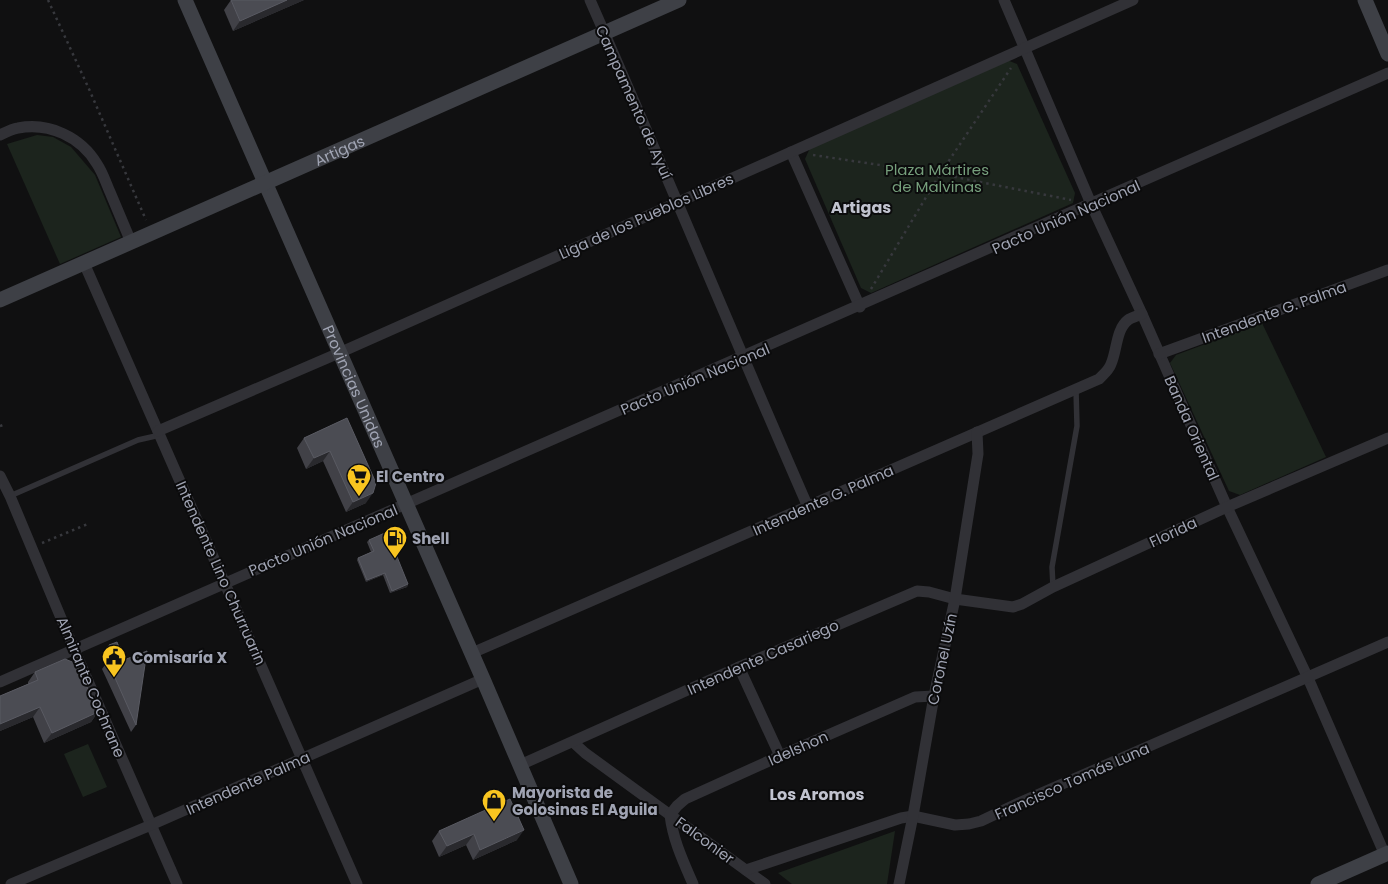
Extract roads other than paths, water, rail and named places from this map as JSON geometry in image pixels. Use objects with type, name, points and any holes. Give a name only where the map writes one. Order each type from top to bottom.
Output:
[{"type":"street","name":"Provincias Unidas","points":[[184,0],[472,653],[571,884]]},
{"type":"street","name":"Campamento de Ayuí","points":[[590,0],[808,507]]},
{"type":"street","name":"Artigas","points":[[0,300],[679,0]]},
{"type":"street","name":"Banda Oriental","points":[[1004,0],[1092,206],[1227,507],[1308,678],[1386,854]]},
{"type":"street","name":"Liga de los Pueblos Libres","points":[[159,433],[1133,0]]},
{"type":"street","points":[[1365,0],[1388,54]]},
{"type":"street","name":"Pacto Unión Nacional","points":[[0,682],[1092,206],[1388,73]]},
{"type":"street","points":[[0,135],[17,128],[46,128],[65,133],[86,151],[97,164],[131,242]]},
{"type":"street","points":[[792,152],[860,307]]},
{"type":"street","name":"Intendente Lino Churruarin","points":[[84,263],[357,884]]},
{"type":"street","name":"Intendente G. Palma","points":[[1159,354],[1388,270]]},
{"type":"street","name":"Intendente G. Palma","points":[[472,653],[1099,379],[1106,373],[1111,364],[1124,324],[1129,319],[1142,314]]},
{"type":"street","name":"Coronel Uzín","points":[[899,884],[934,696],[955,598],[978,454],[977,432]]},
{"type":"street","name":"Florida","points":[[955,598],[1013,607],[1022,604],[1053,587],[1227,507],[1388,438]]},
{"type":"street","name":"Almirante Cochrane","points":[[0,476],[177,884]]},
{"type":"street","name":"Intendente Casariego","points":[[573,742],[739,667],[917,591],[955,598]]},
{"type":"street","name":"Francisco Tomás Luna","points":[[746,870],[901,818],[912,816],[955,824],[981,822],[1021,802],[1388,642]]},
{"type":"street","points":[[739,667],[780,756]]},
{"type":"street","name":"Intendente Palma","points":[[10,884],[151,825],[483,679]]},
{"type":"street","name":"Idelshon","points":[[670,815],[676,806],[685,799],[780,756],[915,698],[934,696]]},
{"type":"street","points":[[520,766],[573,742]]},
{"type":"street","name":"Falconier","points":[[573,742],[585,753],[765,884]]},
{"type":"street","points":[[670,815],[677,847],[693,884]]},
{"type":"street","points":[[1318,884],[1334,881],[1386,854]]},
{"type":"lane","points":[[1053,587],[1052,567],[1077,426],[1076,390]]},
{"type":"lane","points":[[5,490],[159,433]]},
{"type":"place","name":"El Centro","points":[[359,497]]},
{"type":"place","name":"Shell","points":[[395,559]]},
{"type":"place","name":"Comisaría X","points":[[114,678]]},
{"type":"place","name":"Mayorista de Golosinas El Aguila","points":[[494,822]]},
{"type":"district","name":"Artigas","points":[[861,207]]},
{"type":"district","name":"Los Aromos","points":[[817,794]]},
{"type":"park label","name":"Plaza Mártires de Malvinas","points":[[937,178]]}]
